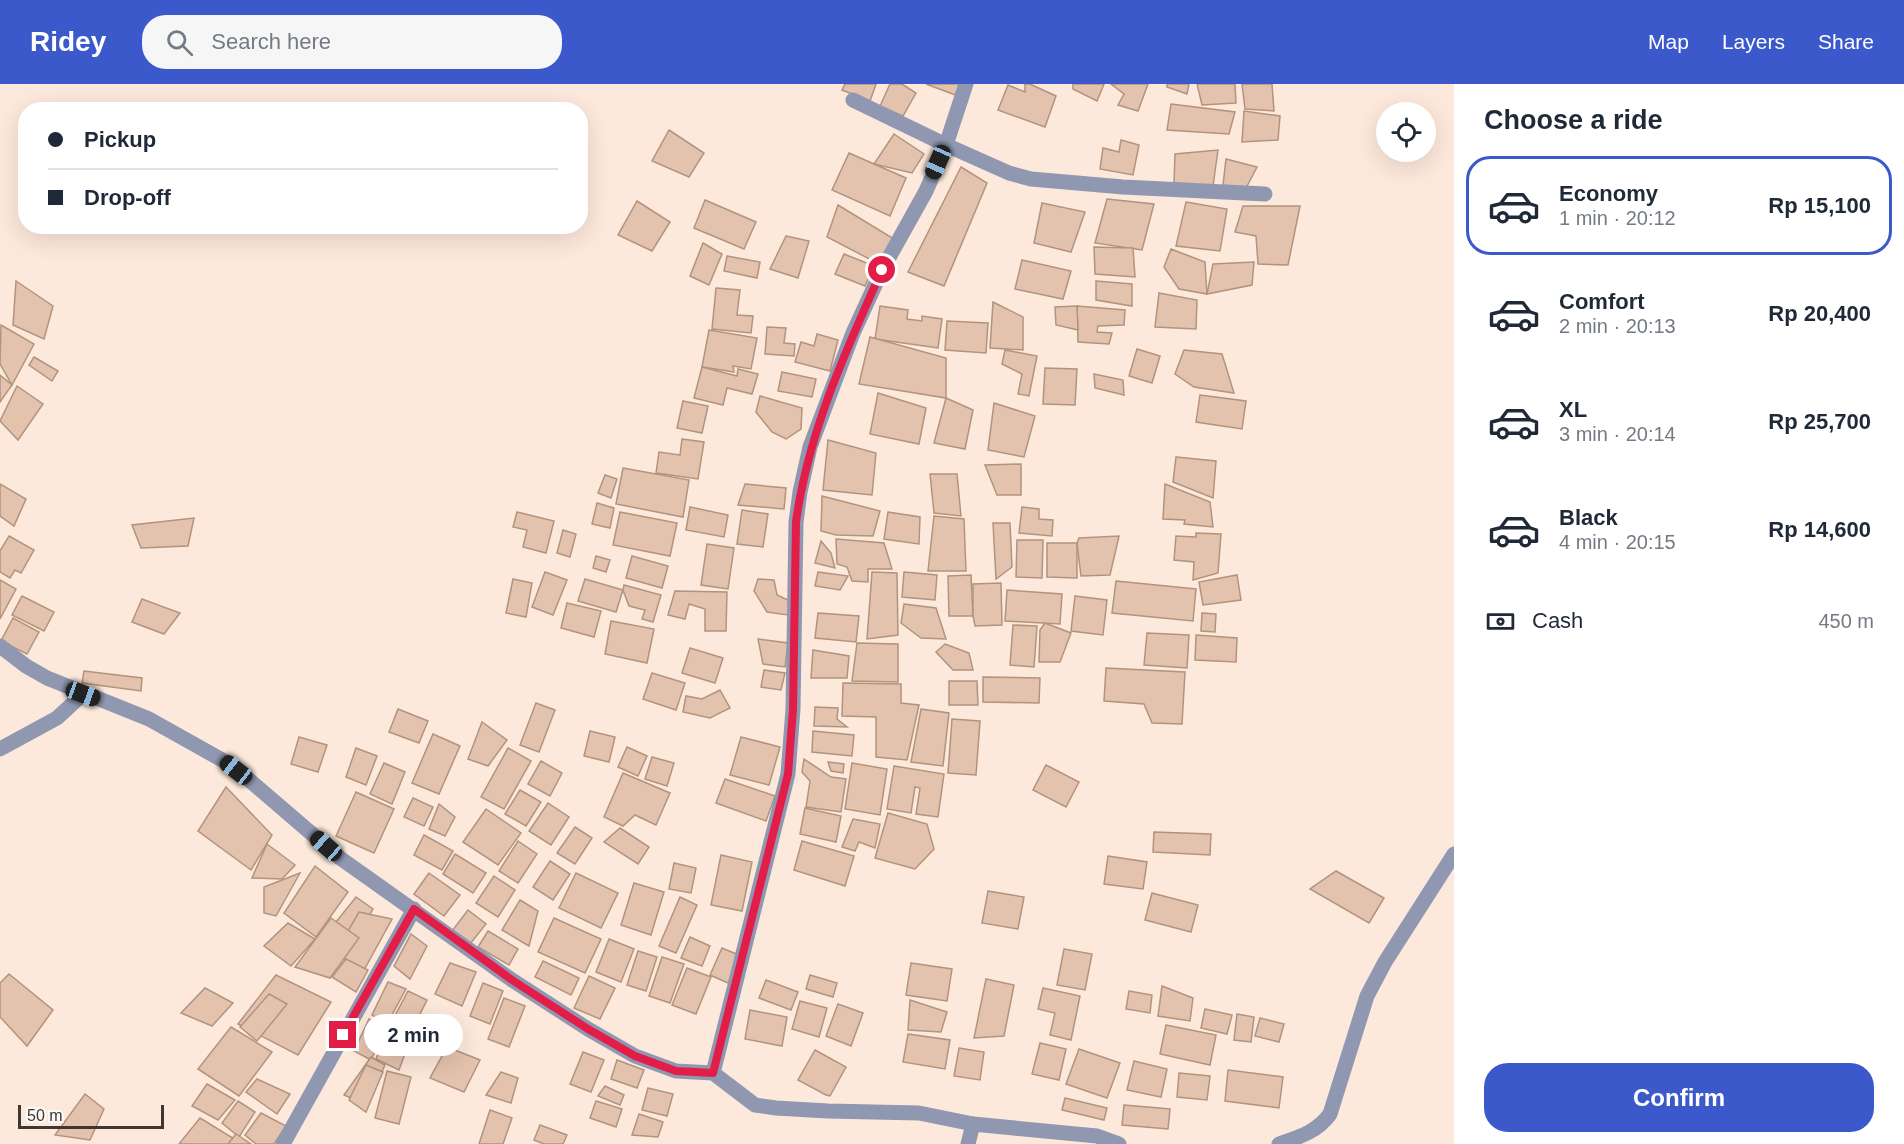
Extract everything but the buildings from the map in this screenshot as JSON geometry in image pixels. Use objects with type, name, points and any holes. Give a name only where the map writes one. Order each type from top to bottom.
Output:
[{"type":"street","points":[[713,1073],[788,774],[793,709],[796,522],[810,447],[853,333],[882,270],[926,191],[946,145],[966,84]]},
{"type":"street","points":[[854,100],[1009,173],[1040,181],[1265,194]]},
{"type":"street","points":[[0,646],[26,666],[47,678],[149,719],[224,761],[340,858],[512,980],[635,1056],[676,1071],[713,1073],[754,1105],[828,1111],[919,1113],[973,1124],[1097,1136],[1119,1144]]},
{"type":"street","points":[[0,749],[57,718],[83,694]]},
{"type":"street","points":[[1279,1144],[1311,1133],[1330,1114],[1367,996],[1384,962],[1454,854]]},
{"type":"street","points":[[283,1144],[414,909]]},
{"type":"street","points":[[968,1144],[973,1124]]},
{"type":"route","points":[[343,1035],[414,909],[512,980],[635,1056],[676,1071],[713,1073],[788,774],[793,709],[796,522],[800,492],[810,447],[822,414],[853,333],[882,270]]}]
